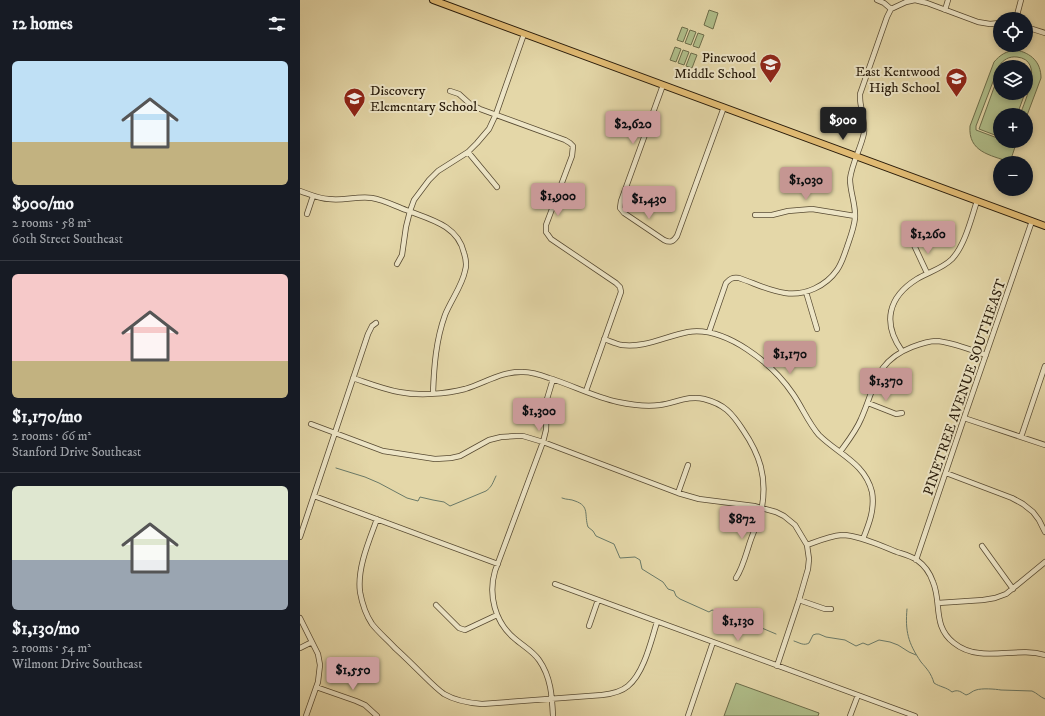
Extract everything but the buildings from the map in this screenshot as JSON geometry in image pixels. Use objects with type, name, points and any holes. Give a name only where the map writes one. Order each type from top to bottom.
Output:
[{"type":"main road","points":[[433,0],[1045,226]]},
{"type":"street","points":[[877,0],[884,3],[891,9]]},
{"type":"street","points":[[709,332],[726,283],[731,278],[739,278],[786,294],[806,292],[820,286],[838,269],[852,234],[855,216],[850,178],[864,131],[860,94],[891,9],[900,4],[915,0],[978,22],[993,24]]},
{"type":"street","points":[[945,10],[948,0]]},
{"type":"street","points":[[1018,12],[1021,0]]},
{"type":"street","points":[[1033,29],[1045,33]]},
{"type":"street","points":[[397,264],[402,255],[406,227],[414,200],[438,171],[468,152],[489,129],[496,114],[524,34]]},
{"type":"street","points":[[663,85],[620,201],[620,208],[624,213],[664,240],[672,242],[677,236],[724,107]]},
{"type":"street","points":[[450,91],[459,94],[475,106],[565,140],[573,146],[572,156],[546,225],[546,232],[551,239],[616,283],[620,287],[621,292],[586,391]]},
{"type":"street","points":[[468,152],[497,187]]},
{"type":"street","points":[[300,191],[324,199],[334,200],[364,197],[374,198],[434,220],[448,228],[458,238],[463,248],[466,260],[466,270],[445,315],[437,343],[434,363],[433,393]]},
{"type":"street","points":[[306,214],[313,196]]},
{"type":"street","points":[[902,351],[895,342],[892,332],[890,318],[894,302],[903,289],[917,279],[945,265],[956,254],[977,201]]},
{"type":"street","points":[[755,215],[812,209],[855,216]]},
{"type":"street","name":"PINETREE AVENUE SOUTHEAST","points":[[916,560],[1032,221]]},
{"type":"street","points":[[913,243],[927,274]]},
{"type":"street","points":[[806,292],[817,329]]},
{"type":"street","points":[[300,537],[368,334],[371,327],[376,323]]},
{"type":"street","points":[[604,339],[620,345],[632,346],[688,332],[709,332],[741,346],[761,359],[774,370],[793,394],[818,434],[859,467],[864,474],[872,492],[873,506],[870,523],[863,539]]},
{"type":"street","points":[[840,452],[851,438],[861,420],[876,378],[892,357],[902,351],[924,343],[935,341],[947,343],[986,355]]},
{"type":"street","points":[[1021,437],[1045,366]]},
{"type":"street","points":[[353,378],[400,392],[433,393],[451,392],[466,388],[511,372],[525,372],[536,373],[612,401],[635,405],[660,405],[690,398],[704,399],[723,406],[736,419],[752,443],[762,470],[764,483],[762,508],[742,566],[736,578]]},
{"type":"street","points":[[553,379],[547,399],[546,430],[543,442],[494,575],[492,590],[497,615],[505,629],[531,651],[539,660],[548,677],[553,716]]},
{"type":"street","points":[[868,403],[896,414],[902,413]]},
{"type":"street","points":[[964,418],[1045,445]]},
{"type":"street","points":[[311,424],[383,450],[435,459],[460,456],[489,440],[501,436],[523,436],[543,442],[678,493],[699,499],[754,506],[776,512],[784,516],[795,525],[807,545],[809,559],[808,569],[799,600],[777,666]]},
{"type":"street","points":[[678,493],[688,465]]},
{"type":"street","points":[[946,473],[1012,498],[1023,504],[1033,512],[1045,532]]},
{"type":"street","points":[[314,496],[498,564]]},
{"type":"street","points":[[377,519],[361,570],[361,595],[364,606],[372,623],[380,632],[436,687],[454,698],[465,702],[482,704],[615,693],[628,686],[640,672],[657,622]]},
{"type":"street","points":[[807,545],[830,537],[843,535],[863,539],[916,560],[931,576],[938,603],[938,618],[942,629],[954,643],[965,650],[979,654],[1032,653],[1045,655]]},
{"type":"street","points":[[982,546],[1013,590]]},
{"type":"street","points":[[938,603],[983,600],[1006,594],[1013,590],[1045,562]]},
{"type":"street","points":[[555,584],[915,716]]},
{"type":"street","points":[[589,626],[598,600]]},
{"type":"street","points":[[799,600],[825,609],[831,609]]},
{"type":"street","points":[[436,605],[456,626],[465,630],[497,615]]},
{"type":"street","points":[[300,618],[318,654],[320,665],[316,687],[306,716]]},
{"type":"street","points":[[300,648],[312,642]]},
{"type":"street","points":[[688,716],[713,642]]},
{"type":"street","points":[[316,687],[361,703],[377,716]]},
{"type":"street","points":[[850,716],[858,695]]},
{"type":"green space","points":[[709,10],[718,13],[713,29],[704,25]]},
{"type":"green space","points":[[682,27],[688,29],[683,42],[677,40]]},
{"type":"green space","points":[[690,30],[696,32],[691,45],[685,43]]},
{"type":"green space","points":[[698,33],[704,35],[699,48],[693,46]]},
{"type":"green space","points":[[675,47],[681,49],[676,62],[670,60]]},
{"type":"green space","points":[[683,50],[689,52],[684,65],[678,63]]},
{"type":"green space","points":[[1007,52],[1024,52],[1031,56],[1037,63],[1041,72],[1041,78],[1033,99],[1033,60],[1011,57],[1004,60],[996,60]]},
{"type":"green space","points":[[691,53],[697,55],[692,68],[686,66]]},
{"type":"green space","points":[[993,65],[993,82],[976,126],[976,130],[993,136],[993,148],[1015,148],[1012,156],[994,156],[982,151],[973,142],[970,135],[970,126]]},
{"type":"green space","points":[[993,90],[993,100],[1022,100],[1020,108],[993,108],[993,134],[979,129]]},
{"type":"green space","points":[[1026,100],[1033,100],[1030,108],[1023,108]]},
{"type":"green space","points":[[736,683],[819,713],[818,716],[724,716]]},
{"type":"waterway","points":[[336,468],[365,477],[407,498],[418,501],[420,497],[444,502],[450,506],[486,491],[491,486],[496,476]]},
{"type":"waterway","points":[[562,498],[573,500],[583,505],[586,511],[588,527],[596,536],[614,544],[620,558],[635,557],[640,560],[642,569],[663,582],[668,589],[674,591],[676,596],[680,599],[709,612],[712,610],[716,611],[718,616],[725,613],[737,617],[752,628],[757,626],[776,634]]},
{"type":"waterway","points":[[907,609],[907,630],[910,643],[927,669],[934,683],[952,692],[958,691],[966,695],[975,690],[982,689],[1032,691],[1045,699]]},
{"type":"waterway","points":[[794,641],[807,644],[813,635],[816,634],[845,640],[856,646],[863,643],[868,645],[879,640],[898,645],[916,655]]},
{"type":"place","name":"Pinewood Middle School","points":[[771,84]]},
{"type":"place","name":"East Kentwood High School","points":[[956,98]]},
{"type":"place","name":"Discovery Elementary School","points":[[355,118]]}]
